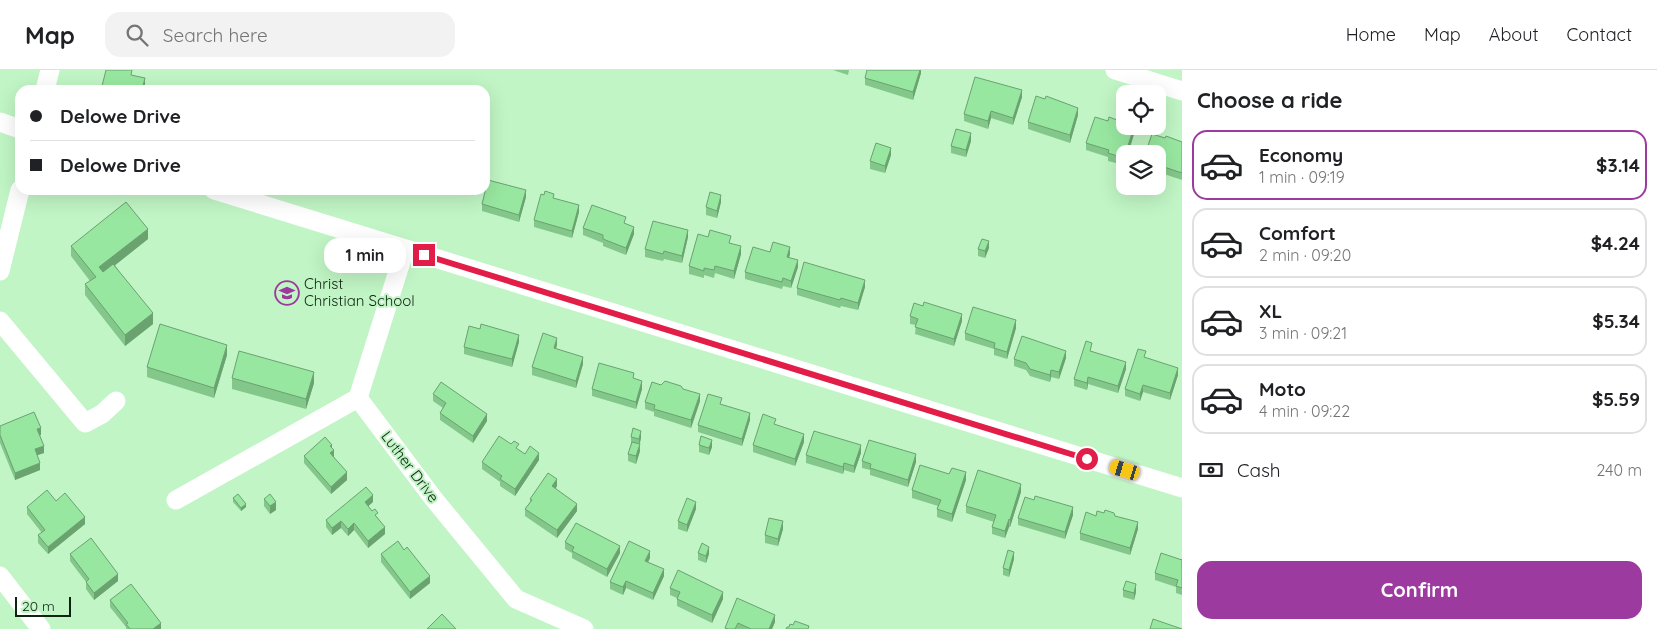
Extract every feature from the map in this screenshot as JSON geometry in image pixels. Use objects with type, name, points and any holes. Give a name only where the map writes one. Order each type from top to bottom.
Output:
[{"type":"street","points":[[46,85],[50,70]]},
{"type":"street","points":[[1115,70],[1182,91]]},
{"type":"street","points":[[0,122],[15,127]]},
{"type":"street","points":[[0,272],[19,195]]},
{"type":"street","points":[[230,195],[1182,488]]},
{"type":"street","points":[[176,500],[358,398],[405,249]]},
{"type":"street","points":[[0,321],[85,423],[102,414],[116,401]]},
{"type":"street","name":"Luther Drive","points":[[358,398],[433,498],[516,599],[584,629]]},
{"type":"street","points":[[0,576],[41,629]]},
{"type":"building","points":[[106,70],[132,70],[131,75],[145,78],[143,85],[102,85]]},
{"type":"building","points":[[867,70],[920,70],[913,92],[865,78]]},
{"type":"building","points":[[975,77],[1022,90],[1013,118],[991,111],[988,121],[964,114]]},
{"type":"building","points":[[1036,96],[1045,99],[1046,96],[1078,108],[1070,135],[1028,122]]},
{"type":"building","points":[[1095,117],[1108,121],[1109,117],[1116,120],[1116,135],[1131,135],[1128,145],[1116,145],[1116,156],[1108,153],[1109,150],[1086,143]]},
{"type":"building","points":[[956,129],[971,133],[966,150],[951,146]]},
{"type":"building","points":[[1152,135],[1165,138],[1166,136],[1182,142],[1182,173],[1166,168],[1166,145],[1148,145]]},
{"type":"building","points":[[876,143],[891,148],[885,166],[870,161]]},
{"type":"building","points":[[490,181],[526,190],[519,215],[482,204],[484,195],[490,195]]},
{"type":"building","points":[[545,191],[554,194],[553,198],[579,205],[572,231],[534,220],[541,194],[544,195]]},
{"type":"building","points":[[710,192],[721,195],[717,211],[706,207]]},
{"type":"building","points":[[126,202],[148,229],[99,267],[103,272],[113,264],[153,313],[125,335],[85,284],[96,277],[71,246]]},
{"type":"building","points":[[592,205],[626,217],[624,223],[634,227],[626,248],[603,239],[603,235],[583,228]]},
{"type":"building","points":[[653,221],[688,230],[682,256],[664,251],[663,254],[645,249]]},
{"type":"building","points":[[710,230],[731,236],[729,243],[741,246],[734,271],[715,266],[714,270],[704,268],[704,271],[689,266],[698,234],[708,237]]},
{"type":"building","points":[[982,239],[989,241],[985,251],[978,249]]},
{"type":"building","points":[[773,242],[790,247],[787,257],[798,260],[791,281],[783,278],[782,282],[745,272],[753,247],[770,252]]},
{"type":"building","points":[[804,262],[865,280],[858,303],[797,288]]},
{"type":"building","points":[[924,302],[962,314],[954,339],[915,327],[918,319],[910,316],[914,303],[923,306]]},
{"type":"building","points":[[973,307],[1016,320],[1007,352],[994,348],[995,343],[965,333]]},
{"type":"building","points":[[160,324],[227,345],[214,388],[147,367]]},
{"type":"building","points":[[481,324],[519,335],[512,359],[464,347],[469,326],[480,329]]},
{"type":"building","points":[[543,333],[557,338],[554,348],[583,357],[576,381],[532,367]]},
{"type":"building","points":[[1022,336],[1066,351],[1059,372],[1051,370],[1050,375],[1030,369],[1026,363],[1014,359]]},
{"type":"building","points":[[1086,341],[1092,343],[1090,351],[1126,362],[1118,386],[1088,377],[1087,383],[1074,379]]},
{"type":"building","points":[[1138,349],[1146,351],[1144,357],[1178,368],[1170,393],[1143,385],[1140,394],[1125,389]]},
{"type":"building","points":[[239,351],[314,372],[306,399],[232,378]]},
{"type":"building","points":[[599,363],[634,373],[633,378],[642,381],[636,402],[592,389]]},
{"type":"building","points":[[665,381],[700,394],[691,420],[654,409],[655,405],[645,402],[652,382],[661,385]]},
{"type":"building","points":[[441,382],[487,414],[473,436],[440,413],[446,403],[433,394]]},
{"type":"building","points":[[708,394],[722,398],[720,404],[750,413],[742,439],[698,425]]},
{"type":"building","points":[[34,412],[41,428],[37,429],[44,446],[35,449],[40,463],[15,473],[0,435],[0,426]]},
{"type":"building","points":[[763,414],[776,419],[774,424],[804,434],[795,459],[753,445]]},
{"type":"building","points":[[633,428],[641,431],[639,439],[631,437]]},
{"type":"building","points":[[814,431],[861,445],[854,466],[844,463],[843,467],[806,455]]},
{"type":"building","points":[[499,436],[511,444],[514,441],[519,444],[516,448],[525,454],[530,446],[539,453],[515,489],[500,479],[502,476],[482,462]]},
{"type":"building","points":[[701,436],[712,440],[709,448],[699,445]]},
{"type":"building","points":[[325,437],[334,450],[330,453],[347,472],[331,487],[304,456]]},
{"type":"building","points":[[869,440],[916,454],[908,480],[870,468],[871,464],[862,461]]},
{"type":"building","points":[[632,442],[640,444],[636,456],[628,454]]},
{"type":"building","points":[[920,465],[949,474],[952,468],[966,472],[952,514],[937,509],[941,500],[912,490]]},
{"type":"building","points":[[978,470],[1021,484],[1005,531],[992,527],[996,515],[966,506]]},
{"type":"building","points":[[548,473],[557,479],[552,486],[577,504],[557,530],[525,509]]},
{"type":"building","points":[[366,487],[373,495],[365,502],[372,511],[375,509],[378,513],[375,515],[385,527],[368,541],[354,523],[348,529],[341,521],[332,528],[326,520]]},
{"type":"building","points":[[47,490],[56,501],[65,493],[85,517],[48,547],[38,535],[45,530],[27,507]]},
{"type":"building","points":[[238,494],[246,504],[241,508],[233,498]]},
{"type":"building","points":[[270,494],[276,502],[270,506],[264,499]]},
{"type":"building","points":[[1035,496],[1073,507],[1065,532],[1018,518],[1025,497],[1034,500]]},
{"type":"building","points":[[687,498],[696,502],[687,525],[678,521]]},
{"type":"building","points":[[1105,510],[1114,513],[1115,516],[1138,522],[1130,548],[1080,533],[1086,512],[1096,516],[1097,511],[1104,513]]},
{"type":"building","points":[[769,518],[783,521],[778,539],[765,535]]},
{"type":"building","points":[[576,523],[620,546],[607,569],[572,551],[574,547],[565,542]]},
{"type":"building","points":[[91,538],[118,574],[94,593],[86,582],[89,579],[70,554]]},
{"type":"building","points":[[398,541],[404,550],[407,547],[430,576],[410,592],[381,554]]},
{"type":"building","points":[[629,541],[650,551],[645,561],[664,569],[653,593],[626,581],[623,587],[610,582]]},
{"type":"building","points":[[702,543],[709,547],[706,556],[698,553]]},
{"type":"building","points":[[1008,550],[1014,552],[1009,570],[1003,568]]},
{"type":"building","points":[[1161,553],[1182,560],[1182,588],[1176,586],[1178,580],[1155,573]]},
{"type":"building","points":[[678,570],[723,592],[712,615],[677,599],[680,592],[670,588]]},
{"type":"building","points":[[1126,581],[1136,584],[1134,593],[1123,590]]},
{"type":"building","points":[[131,584],[161,623],[153,629],[130,629],[126,624],[128,623],[110,600]]},
{"type":"building","points":[[737,598],[775,615],[769,629],[751,629],[738,623],[735,629],[725,628]]},
{"type":"building","points":[[442,614],[456,629],[427,629]]},
{"type":"building","points":[[1153,619],[1182,629],[1150,629]]},
{"type":"building","points":[[795,621],[809,626],[808,629],[786,629],[790,624],[793,625]]},
{"type":"place","name":"Christ Christian School","points":[[287,293]]},
{"type":"route","points":[[424,255],[1087,459]]}]
